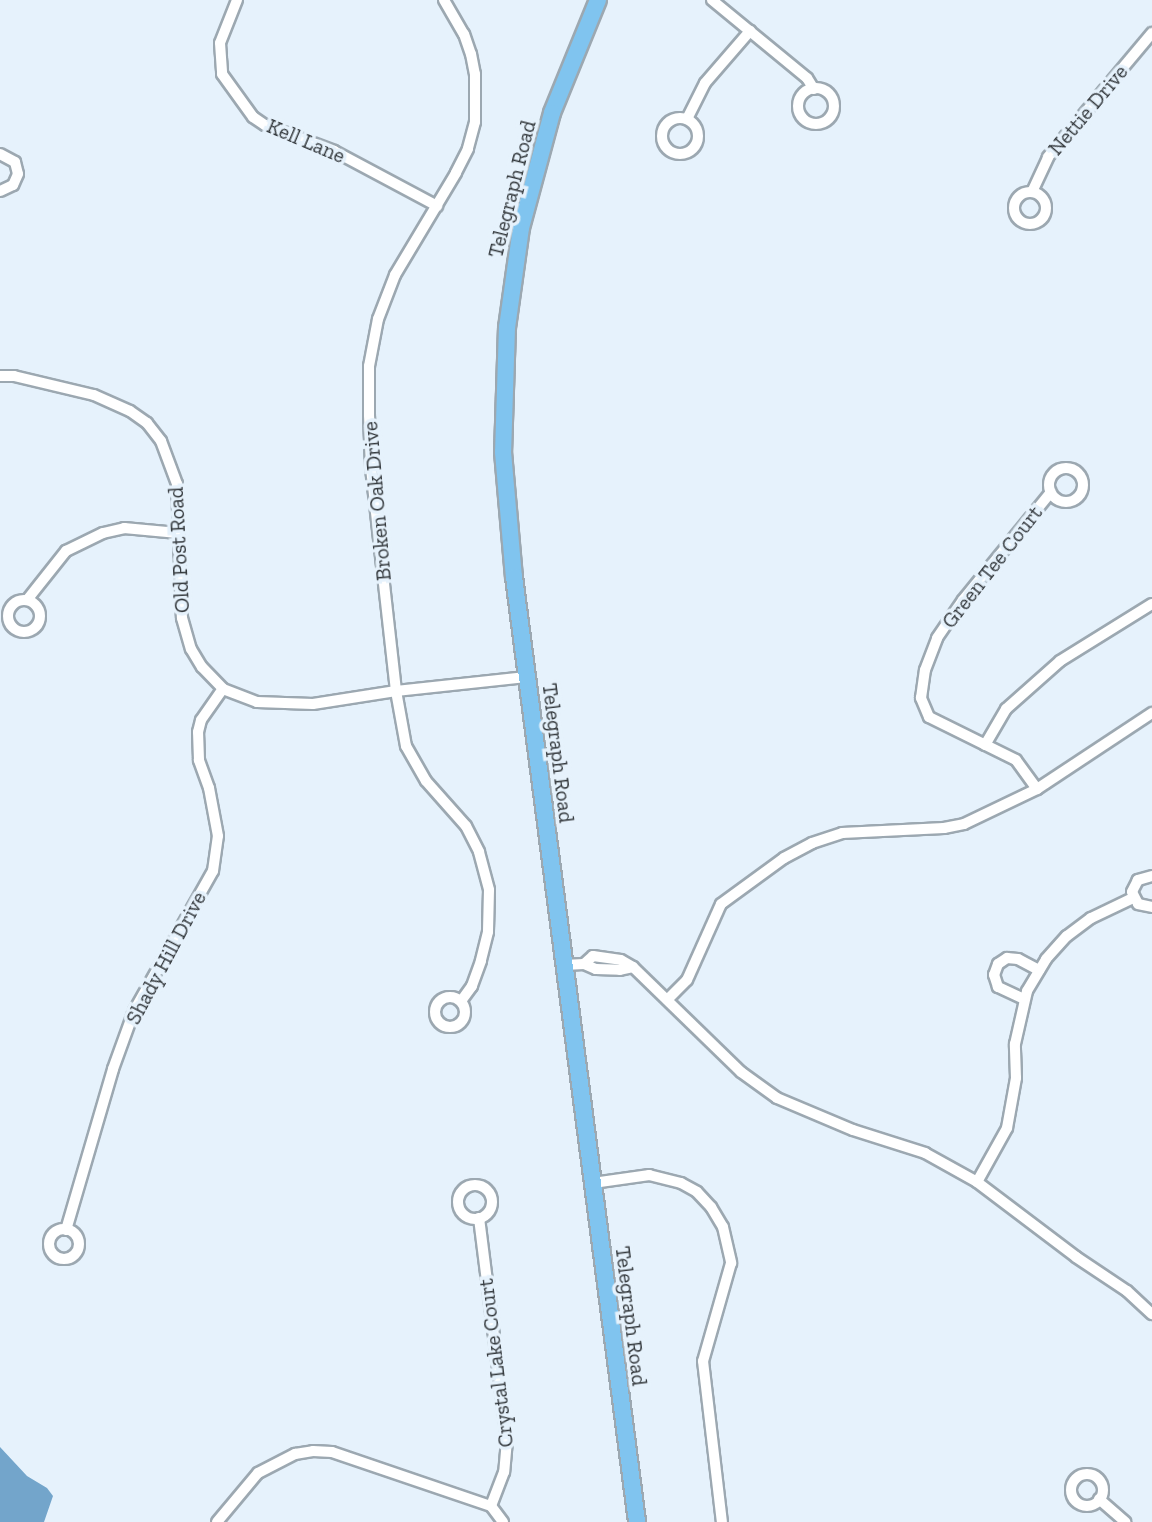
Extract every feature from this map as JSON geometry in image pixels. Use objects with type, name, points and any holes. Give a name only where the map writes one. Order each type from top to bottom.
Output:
[{"type":"main road","name":"Telegraph Road","points":[[598,0],[566,74],[541,146],[521,228],[509,302],[502,418],[504,475],[526,677],[637,1522]]},
{"type":"street","name":"Kell Lane","points":[[237,0],[220,43],[222,74],[253,117],[265,125],[334,151],[437,206]]},
{"type":"street","name":"Broken Oak Drive","points":[[444,0],[464,34],[471,54],[476,98],[475,122],[468,149],[395,275],[378,319],[369,366],[371,468],[403,734],[412,759],[426,781],[466,826],[485,871],[490,910],[488,932],[472,986],[461,1002]]},
{"type":"street","points":[[712,0],[807,78],[814,89]]},
{"type":"street","points":[[687,119],[705,83],[750,31]]},
{"type":"street","name":"Nettie Drive","points":[[1031,192],[1048,157],[1152,33]]},
{"type":"street","points":[[0,154],[15,162],[18,174],[13,185],[0,191]]},
{"type":"street","name":"Old Post Road","points":[[0,376],[14,376],[94,395],[130,411],[147,423],[161,441],[177,484],[182,618],[191,649],[202,667],[223,689],[257,702],[313,704],[396,691],[526,677]]},
{"type":"street","name":"Green Tee Court","points":[[1037,789],[1016,760],[929,716],[921,698],[925,670],[937,638],[962,600],[1051,492]]},
{"type":"street","points":[[27,600],[66,551],[103,533],[135,527],[178,533]]},
{"type":"street","points":[[985,745],[1006,709],[1060,661],[1152,604]]},
{"type":"street","name":"Shady Hill Drive","points":[[66,1230],[113,1069],[134,1011],[216,862],[218,836],[209,788],[198,760],[198,732],[201,720],[223,689]]},
{"type":"street","points":[[669,998],[687,981],[721,904],[784,858],[812,842],[842,833],[944,828],[964,824],[1037,789],[1152,713]]},
{"type":"street","points":[[1133,898],[1135,883],[1142,877],[1152,876]]},
{"type":"street","points":[[977,1182],[1007,1128],[1016,1078],[1016,1044],[1024,999],[1039,970],[1067,936],[1091,918],[1133,898]]},
{"type":"street","points":[[1133,898],[1142,906],[1152,907]]},
{"type":"street","points":[[1024,999],[998,987],[994,975],[998,964],[1007,958],[1018,958],[1039,970]]},
{"type":"street","points":[[564,965],[584,964],[596,969],[633,967],[669,998],[741,1072],[777,1098],[853,1130],[925,1153],[977,1182],[1076,1257],[1127,1291],[1152,1314]]},
{"type":"street","points":[[593,1183],[649,1175],[681,1183],[697,1192],[711,1207],[723,1227],[731,1263],[703,1361],[722,1522]]},
{"type":"street","name":"Crystal Lake Court","points":[[479,1218],[508,1440],[504,1472],[491,1506]]},
{"type":"street","points":[[217,1522],[258,1473],[295,1454],[313,1451],[332,1452],[491,1506],[503,1522]]},
{"type":"street","points":[[1099,1499],[1125,1522]]},
{"type":"water","points":[[0,1447],[27,1476],[47,1488],[53,1496],[44,1522],[0,1522]]}]
